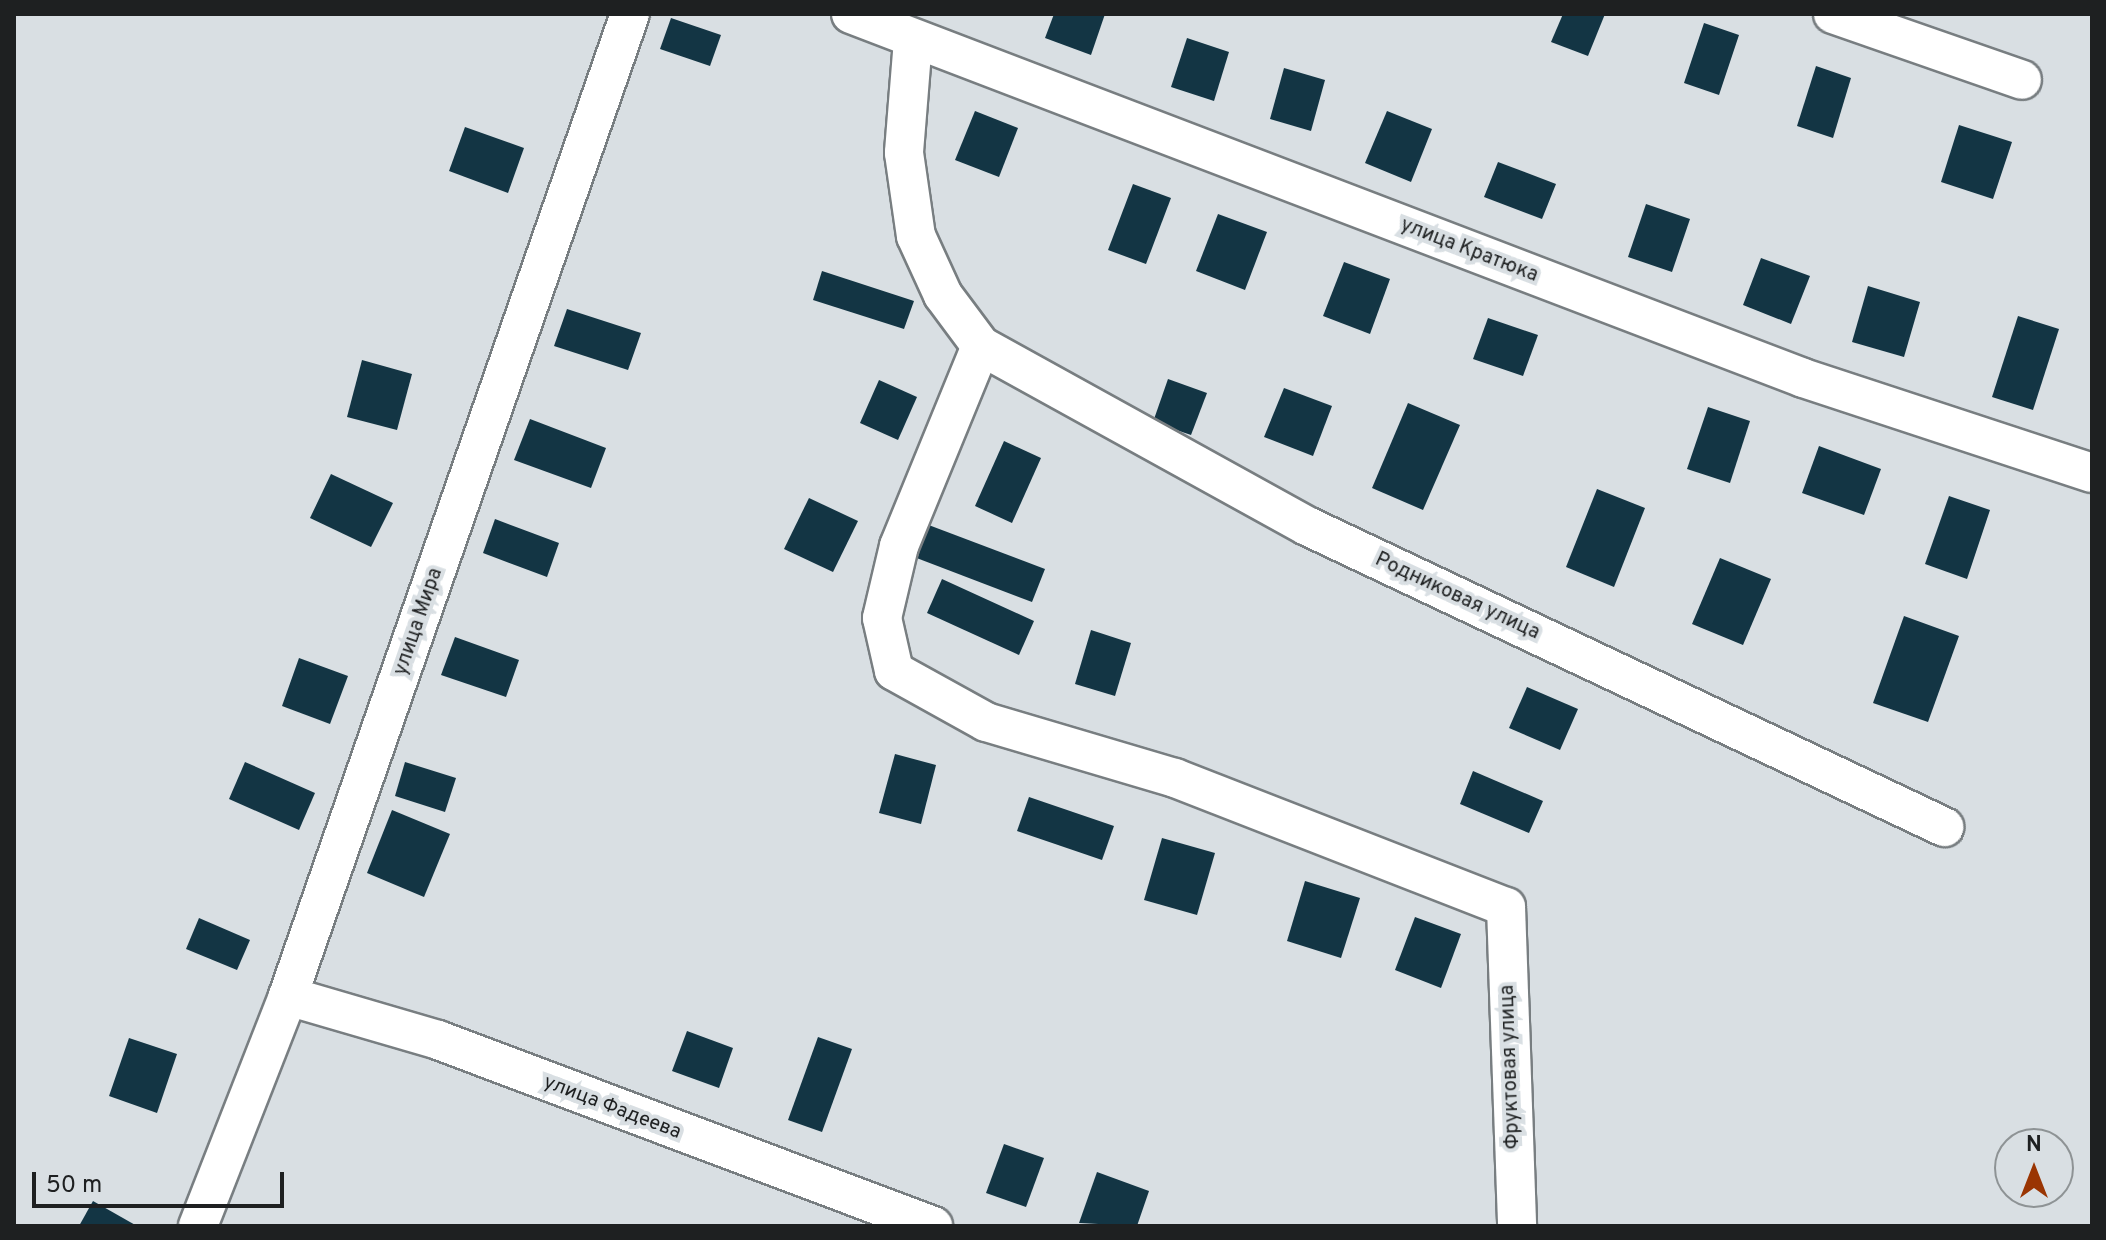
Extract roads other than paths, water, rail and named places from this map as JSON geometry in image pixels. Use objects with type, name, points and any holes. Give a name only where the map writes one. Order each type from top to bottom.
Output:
[{"type":"street","name":"улица Мира","points":[[198,1226],[288,996],[630,14]]},
{"type":"street","name":"улица Кратюка","points":[[851,14],[1803,378],[2092,473]]},
{"type":"street","points":[[1833,14],[2022,80]]},
{"type":"street","name":"Родниковая улица","points":[[913,40],[904,153],[916,236],[943,295],[981,346],[1307,526],[1944,827]]},
{"type":"street","name":"Фруктовая улица","points":[[981,346],[899,546],[882,618],[894,671],[986,722],[1175,778],[1506,907],[1517,1226]]},
{"type":"street","name":"улица Фадеева","points":[[288,996],[438,1040],[933,1226]]}]
